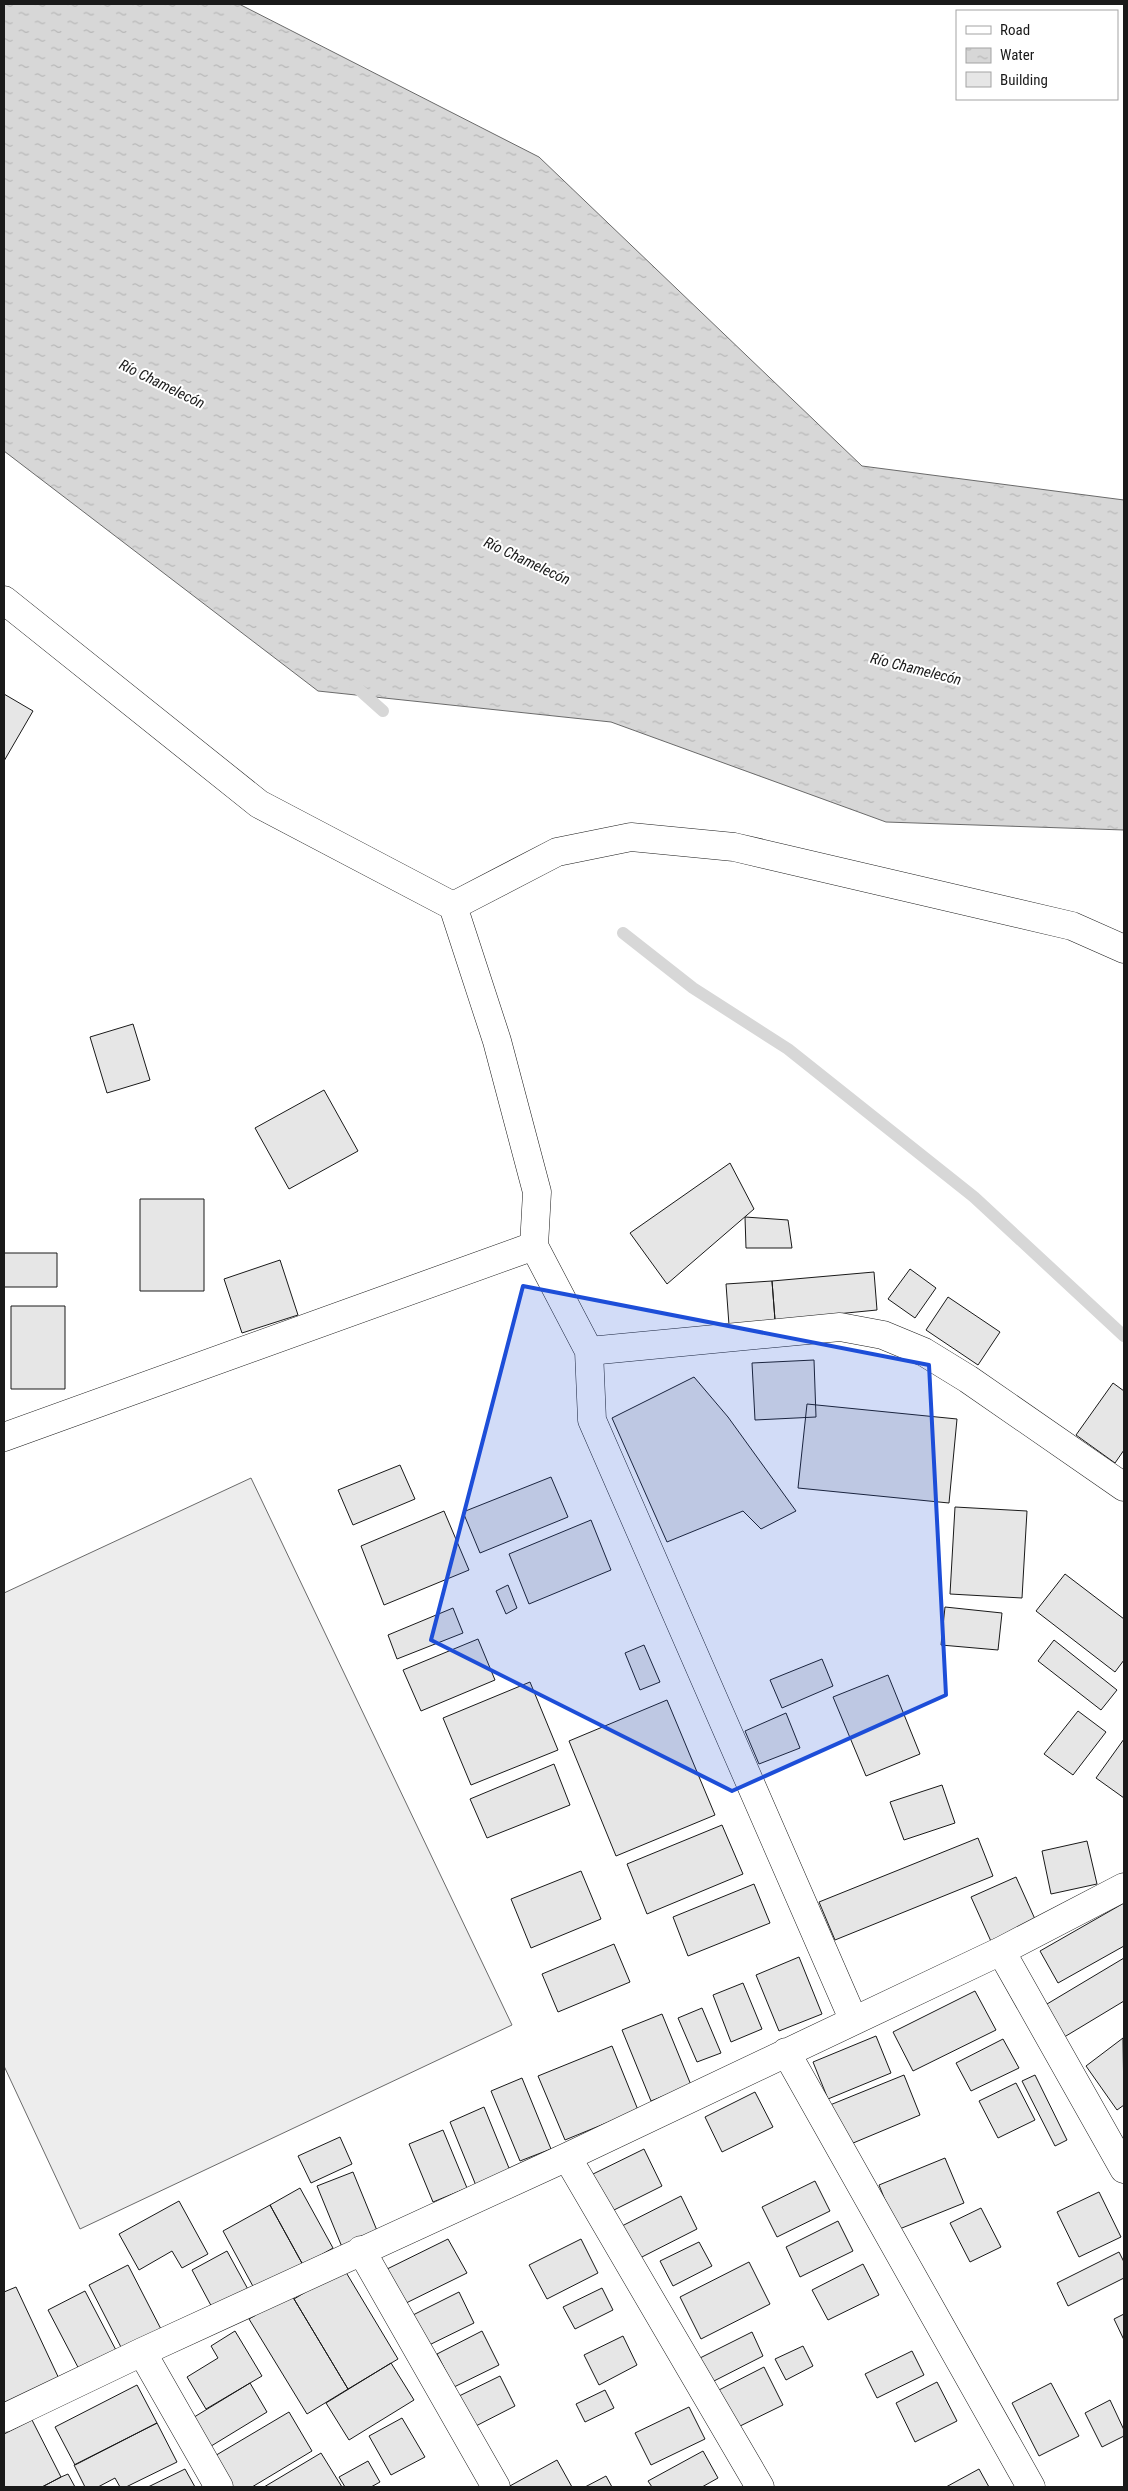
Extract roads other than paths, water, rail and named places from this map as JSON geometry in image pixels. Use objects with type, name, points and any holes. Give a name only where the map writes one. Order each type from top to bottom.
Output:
[{"type":"street","points":[[4,600],[260,804],[453,906],[497,1041],[537,1192],[534,1246],[589,1351],[592,1420],[853,2019]]},
{"type":"street","points":[[453,906],[557,852],[631,837],[734,847],[1072,926],[1124,949]]},
{"type":"street","points":[[7,1439],[534,1246]]},
{"type":"street","points":[[589,1351],[840,1328],[883,1335],[924,1352],[968,1378],[1124,1488]]},
{"type":"street","points":[[4,2418],[361,2250],[567,2157],[1000,1950],[1124,1887]]},
{"type":"street","points":[[1000,1950],[1124,2170]]},
{"type":"street","points":[[786,2052],[1031,2487]]},
{"type":"street","points":[[567,2157],[760,2487]]},
{"type":"street","points":[[361,2250],[496,2487]]},
{"type":"street","points":[[142,2352],[219,2487]]},
{"type":"water","name":"Río Chamelecón","points":[[4,4],[239,4],[539,157],[862,466],[1124,500],[1124,830],[886,822],[611,722],[318,691],[4,451]]},
{"type":"waterway","points":[[355,686],[383,711]]},
{"type":"waterway","points":[[623,933],[693,988],[788,1049],[974,1197],[1124,1336]]}]
